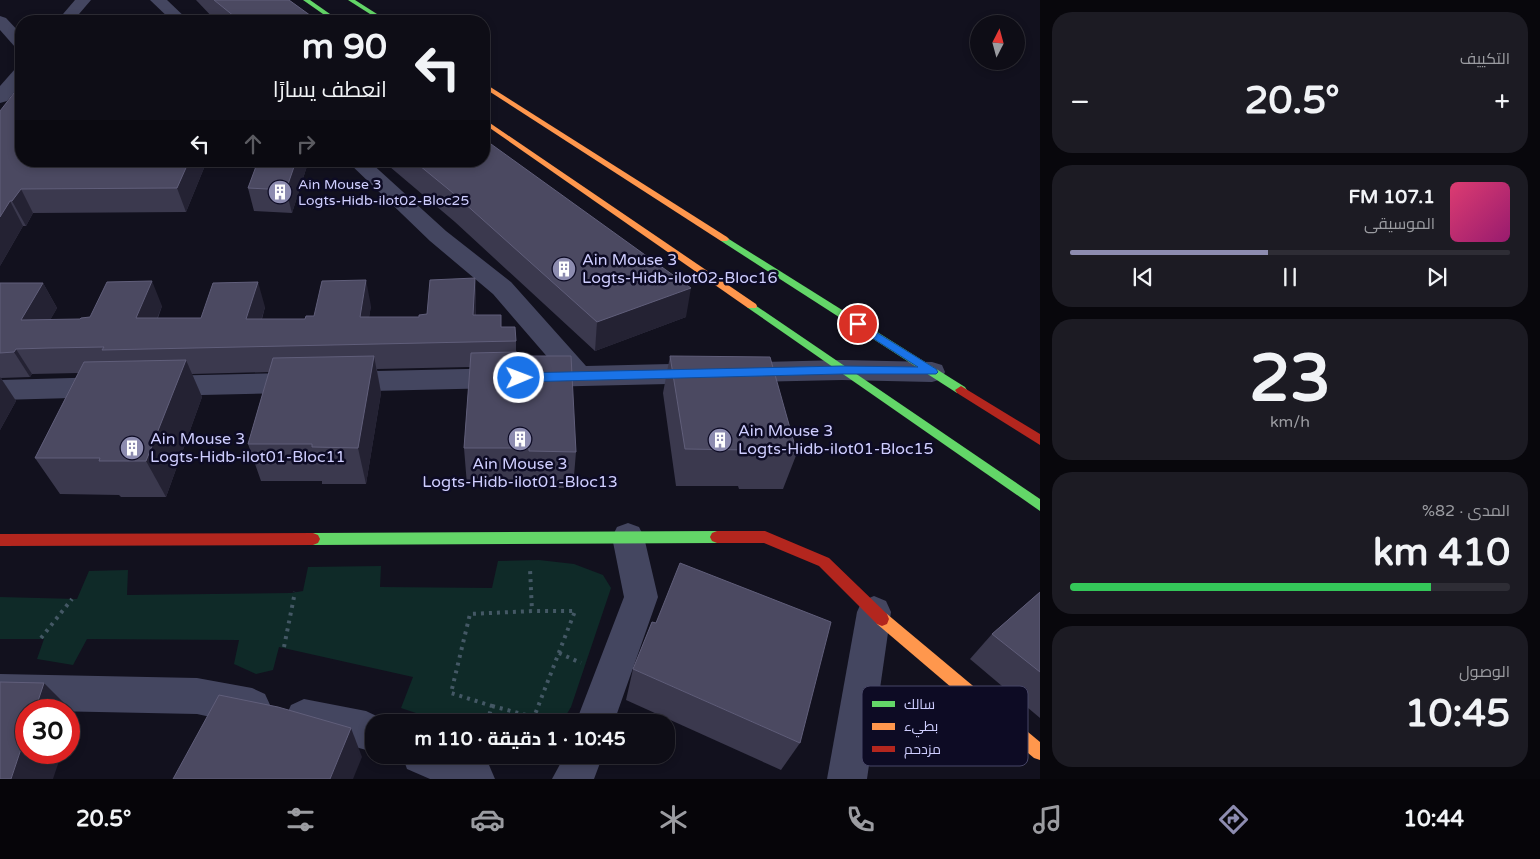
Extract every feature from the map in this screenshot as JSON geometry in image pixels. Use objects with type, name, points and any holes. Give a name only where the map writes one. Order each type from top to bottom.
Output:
[{"type":"street","points":[[70,15],[83,0]]},
{"type":"street","points":[[158,0],[174,15]]},
{"type":"street","points":[[306,0],[328,15]]},
{"type":"street","points":[[352,0],[376,15]]},
{"type":"street","points":[[0,21],[15,36]]},
{"type":"street","points":[[0,97],[15,80]]},
{"type":"street","points":[[490,89],[1040,440]]},
{"type":"street","points":[[490,125],[1040,506]]},
{"type":"street","points":[[363,167],[438,236],[502,288],[579,376]]},
{"type":"street","points":[[0,390],[842,370],[932,372]]},
{"type":"street","points":[[598,714],[641,597],[628,537]]},
{"type":"street","points":[[0,540],[765,537],[824,562],[874,612],[962,686]]},
{"type":"street","points":[[862,686],[874,612]]},
{"type":"street","points":[[847,779],[862,686]]},
{"type":"street","points":[[0,692],[197,696],[365,730]]},
{"type":"street","points":[[1028,742],[1040,752]]},
{"type":"street","points":[[441,764],[474,779]]},
{"type":"street","points":[[572,779],[580,764]]},
{"type":"path","points":[[529,561],[532,611]]},
{"type":"path","points":[[284,647],[295,592]]},
{"type":"path","points":[[41,638],[72,599]]},
{"type":"path","points":[[532,611],[575,611],[534,717],[450,693],[470,614],[532,611]]},
{"type":"path","points":[[559,653],[585,665]]},
{"type":"path","points":[[490,714],[492,706]]},
{"type":"green space","points":[[539,560],[574,564],[603,575],[611,588],[571,707],[567,714],[419,714],[401,708],[413,677],[279,647],[273,670],[256,674],[234,664],[239,640],[87,639],[73,665],[37,659],[44,639],[0,639],[0,597],[77,599],[89,571],[128,570],[127,595],[291,593],[303,591],[308,567],[381,566],[380,587],[492,588],[498,561]]},
{"type":"building","points":[[214,0],[289,0],[310,15],[233,15]]},
{"type":"building","points":[[15,92],[15,167],[186,167],[177,188],[21,189],[10,201],[0,217],[0,111]]},
{"type":"building","points":[[490,143],[691,288],[597,322],[421,167],[490,167]]},
{"type":"building","points":[[256,167],[294,167],[286,190],[248,188]]},
{"type":"building","points":[[475,278],[473,315],[501,315],[501,327],[515,327],[516,341],[102,350],[104,347],[49,348],[16,349],[14,352],[0,353],[0,283],[43,283],[21,320],[80,319],[90,317],[107,282],[152,281],[136,318],[201,318],[213,283],[258,282],[246,319],[305,319],[306,316],[314,316],[322,281],[366,280],[360,317],[419,317],[419,315],[427,314],[430,280]]},
{"type":"building","points":[[517,352],[518,356],[571,356],[576,452],[529,451],[529,448],[464,448],[471,353]]},
{"type":"building","points":[[374,356],[358,448],[312,447],[312,444],[248,444],[273,358]]},
{"type":"building","points":[[670,356],[770,357],[797,453],[685,449]]},
{"type":"building","points":[[186,360],[146,461],[99,461],[100,458],[35,458],[84,362]]},
{"type":"building","points":[[680,563],[831,622],[800,743],[633,669],[652,622],[656,623]]},
{"type":"building","points":[[1040,592],[1040,672],[992,634]]},
{"type":"building","points":[[0,682],[44,683],[39,699],[15,699],[16,764],[11,779],[0,779]]},
{"type":"building","points":[[219,695],[278,707],[351,728],[330,779],[173,779]]},
{"type":"traffic: fast","points":[[306,0],[328,15]]},
{"type":"traffic: fast","points":[[351,0],[375,15]]},
{"type":"traffic: fast","points":[[724,239],[961,390]]},
{"type":"traffic: fast","points":[[752,306],[1040,506]]},
{"type":"traffic: fast","points":[[313,539],[717,537]]},
{"type":"traffic: slow","points":[[490,89],[724,239]]},
{"type":"traffic: slow","points":[[490,125],[752,306]]},
{"type":"traffic: slow","points":[[882,619],[962,686]]},
{"type":"traffic: slow","points":[[1028,742],[1040,752]]},
{"type":"traffic: jam","points":[[961,390],[1040,440]]},
{"type":"traffic: jam","points":[[717,537],[765,537],[824,562],[882,619]]},
{"type":"traffic: jam","points":[[0,540],[313,539]]},
{"type":"place","name":"Ain Mouse 3 Logts-Hidb-ilot02-Bloc25","points":[[280,192]]},
{"type":"place","name":"Ain Mouse 3 Logts-Hidb-ilot02-Bloc16","points":[[564,269]]},
{"type":"place","name":"Ain Mouse 3 Logts-Hidb-ilot01-Bloc13","points":[[520,439]]},
{"type":"place","name":"Ain Mouse 3 Logts-Hidb-ilot01-Bloc15","points":[[720,440]]},
{"type":"place","name":"Ain Mouse 3 Logts-Hidb-ilot01-Bloc11","points":[[132,448]]},
{"type":"route","points":[[519,378],[842,370],[932,372],[858,324]]}]
